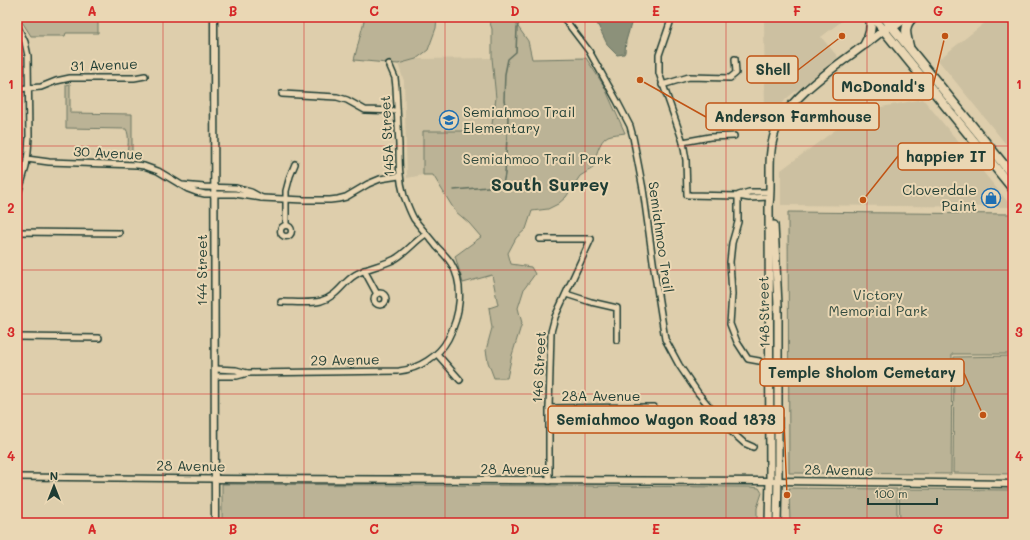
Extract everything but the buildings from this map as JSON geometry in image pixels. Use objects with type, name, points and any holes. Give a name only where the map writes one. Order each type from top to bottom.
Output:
[{"type":"main road","points":[[865,44],[871,31],[870,17]]},
{"type":"main road","points":[[873,17],[910,49],[1004,172],[1013,189]]},
{"type":"main road","points":[[884,17],[888,29],[968,133],[1004,172],[1004,174],[1013,182]]},
{"type":"main road","points":[[888,29],[899,17]]},
{"type":"main road","points":[[888,29],[908,17]]},
{"type":"main road","points":[[910,49],[906,36],[906,29],[908,22],[913,17]]},
{"type":"main road","name":"148 Street","points":[[769,523],[769,205],[771,146],[780,120],[792,104],[805,91],[839,63],[888,29]]},
{"type":"main road","name":"148 Street","points":[[792,104],[888,29]]},
{"type":"main road","points":[[1004,172],[1013,176]]},
{"type":"main road","name":"148 Street","points":[[770,194],[773,206],[778,305],[777,523]]},
{"type":"street","name":"144 Street","points":[[214,17],[214,523]]},
{"type":"street","name":"Semiahmoo Trail","points":[[564,17],[589,51],[630,126],[643,189],[665,339],[679,365],[713,412],[724,425],[744,443],[753,447]]},
{"type":"street","points":[[672,17],[660,55],[659,73],[683,142],[686,160],[687,195],[738,196],[749,192],[770,194]]},
{"type":"street","points":[[17,25],[23,36],[29,63],[29,137],[24,175],[17,197]]},
{"type":"street","points":[[662,85],[689,77],[730,78],[736,74],[735,59]]},
{"type":"street","name":"145A Street","points":[[389,64],[395,78],[399,176],[404,196],[413,218],[451,262],[459,287],[457,316],[444,346],[437,354]]},
{"type":"street","name":"31 Avenue","points":[[17,88],[41,88],[56,81],[70,78],[134,78],[145,76]]},
{"type":"street","points":[[282,94],[337,97],[347,100],[365,110],[397,110]]},
{"type":"street","points":[[683,142],[710,136],[734,136]]},
{"type":"street","name":"30 Avenue","points":[[27,159],[49,162],[137,164],[158,171],[196,192],[239,188],[262,198]]},
{"type":"street","points":[[286,225],[288,183],[295,164]]},
{"type":"street","name":"30 Avenue","points":[[214,190],[250,197],[286,200],[330,200],[346,196],[380,179],[399,176]]},
{"type":"street","points":[[239,188],[239,195]]},
{"type":"street","points":[[738,196],[738,222],[732,243],[730,262],[732,294],[730,324],[737,342],[748,359],[759,361]]},
{"type":"street","points":[[17,232],[119,233]]},
{"type":"street","points":[[281,302],[322,301],[337,292],[350,279],[364,270],[396,259],[426,234]]},
{"type":"street","name":"146 Street","points":[[540,238],[591,239],[555,317],[551,332],[549,481]]},
{"type":"street","points":[[364,270],[377,294]]},
{"type":"street","points":[[566,294],[617,308],[617,340]]},
{"type":"street","points":[[17,337],[99,338]]},
{"type":"street","points":[[437,354],[460,380]]},
{"type":"street","name":"29 Avenue","points":[[215,372],[237,376],[248,373],[399,371],[409,370],[437,354]]},
{"type":"street","name":"28A Avenue","points":[[549,408],[654,407]]},
{"type":"street","name":"28 Avenue","points":[[17,477],[1013,484]]},
{"type":"shaded area","points":[[594,17],[633,17],[624,54],[617,55],[608,46]]},
{"type":"shaded area","points":[[764,17],[847,17],[821,37],[838,57],[786,99],[771,119],[765,120]]},
{"type":"shaded area","points":[[995,17],[1013,17],[1013,153],[938,60],[987,21],[995,19]]},
{"type":"shaded area","name":"Semiahmoo Trail Elementary","points":[[492,58],[496,98],[491,131],[491,175],[423,175],[407,178],[404,81],[398,64],[416,59]]},
{"type":"shaded area","points":[[923,99],[1012,207],[781,205],[781,170],[861,111]]},
{"type":"green space","points":[[19,17],[98,17],[98,33],[66,33],[65,36],[31,36]]},
{"type":"green space","points":[[365,17],[437,17],[436,28],[428,50],[416,59],[398,64],[354,60]]},
{"type":"green space","name":"Semiahmoo Trail Park","points":[[488,17],[511,17],[528,41],[532,59],[586,58],[604,86],[625,133],[610,135],[602,141],[593,168],[580,176],[566,197],[558,204],[548,209],[532,211],[526,229],[516,238],[508,253],[511,264],[531,267],[535,274],[524,289],[518,308],[522,323],[512,355],[507,378],[494,378],[488,362],[486,350],[492,328],[489,308],[498,305],[492,275],[463,283],[455,256],[481,237],[469,223],[455,211],[433,175],[423,175],[423,131],[491,131],[496,98],[492,58],[492,29]]},
{"type":"green space","points":[[17,40],[21,56],[22,82],[17,83]]},
{"type":"green space","points":[[70,84],[70,113],[132,114],[132,157],[126,157],[128,139],[126,129],[66,128],[66,85]]},
{"type":"green space","name":"Victory Memorial Park","points":[[788,212],[1013,214],[1013,354],[952,354],[951,474],[789,473]]},
{"type":"green space","points":[[1013,356],[1013,474],[953,473],[954,357]]},
{"type":"green space","points":[[222,484],[751,487],[759,488],[762,493],[757,508],[757,523],[222,523]]},
{"type":"green space","points":[[789,488],[897,489],[897,523],[790,523]]},
{"type":"green space","points":[[899,489],[1013,490],[1013,523],[900,523]]},
{"type":"waterway","points":[[454,190],[499,186],[504,181],[508,118],[504,100],[505,74],[508,59],[516,52],[517,28],[521,17]]},
{"type":"place","name":"Shell","points":[[842,36]]},
{"type":"place","name":"McDonald's","points":[[945,36]]},
{"type":"place","name":"Anderson Farmhouse","points":[[640,80]]},
{"type":"place","name":"Semiahmoo Trail Elementary","points":[[449,120]]},
{"type":"place","name":"Cloverdale Paint","points":[[991,198]]},
{"type":"place","name":"happier IT","points":[[863,200]]},
{"type":"place","name":"Temple Sholom Cemetary","points":[[983,415]]},
{"type":"place","name":"Semiahmoo Wagon Road 1873","points":[[787,495]]},
{"type":"district","name":"South Surrey","points":[[550,185]]}]
